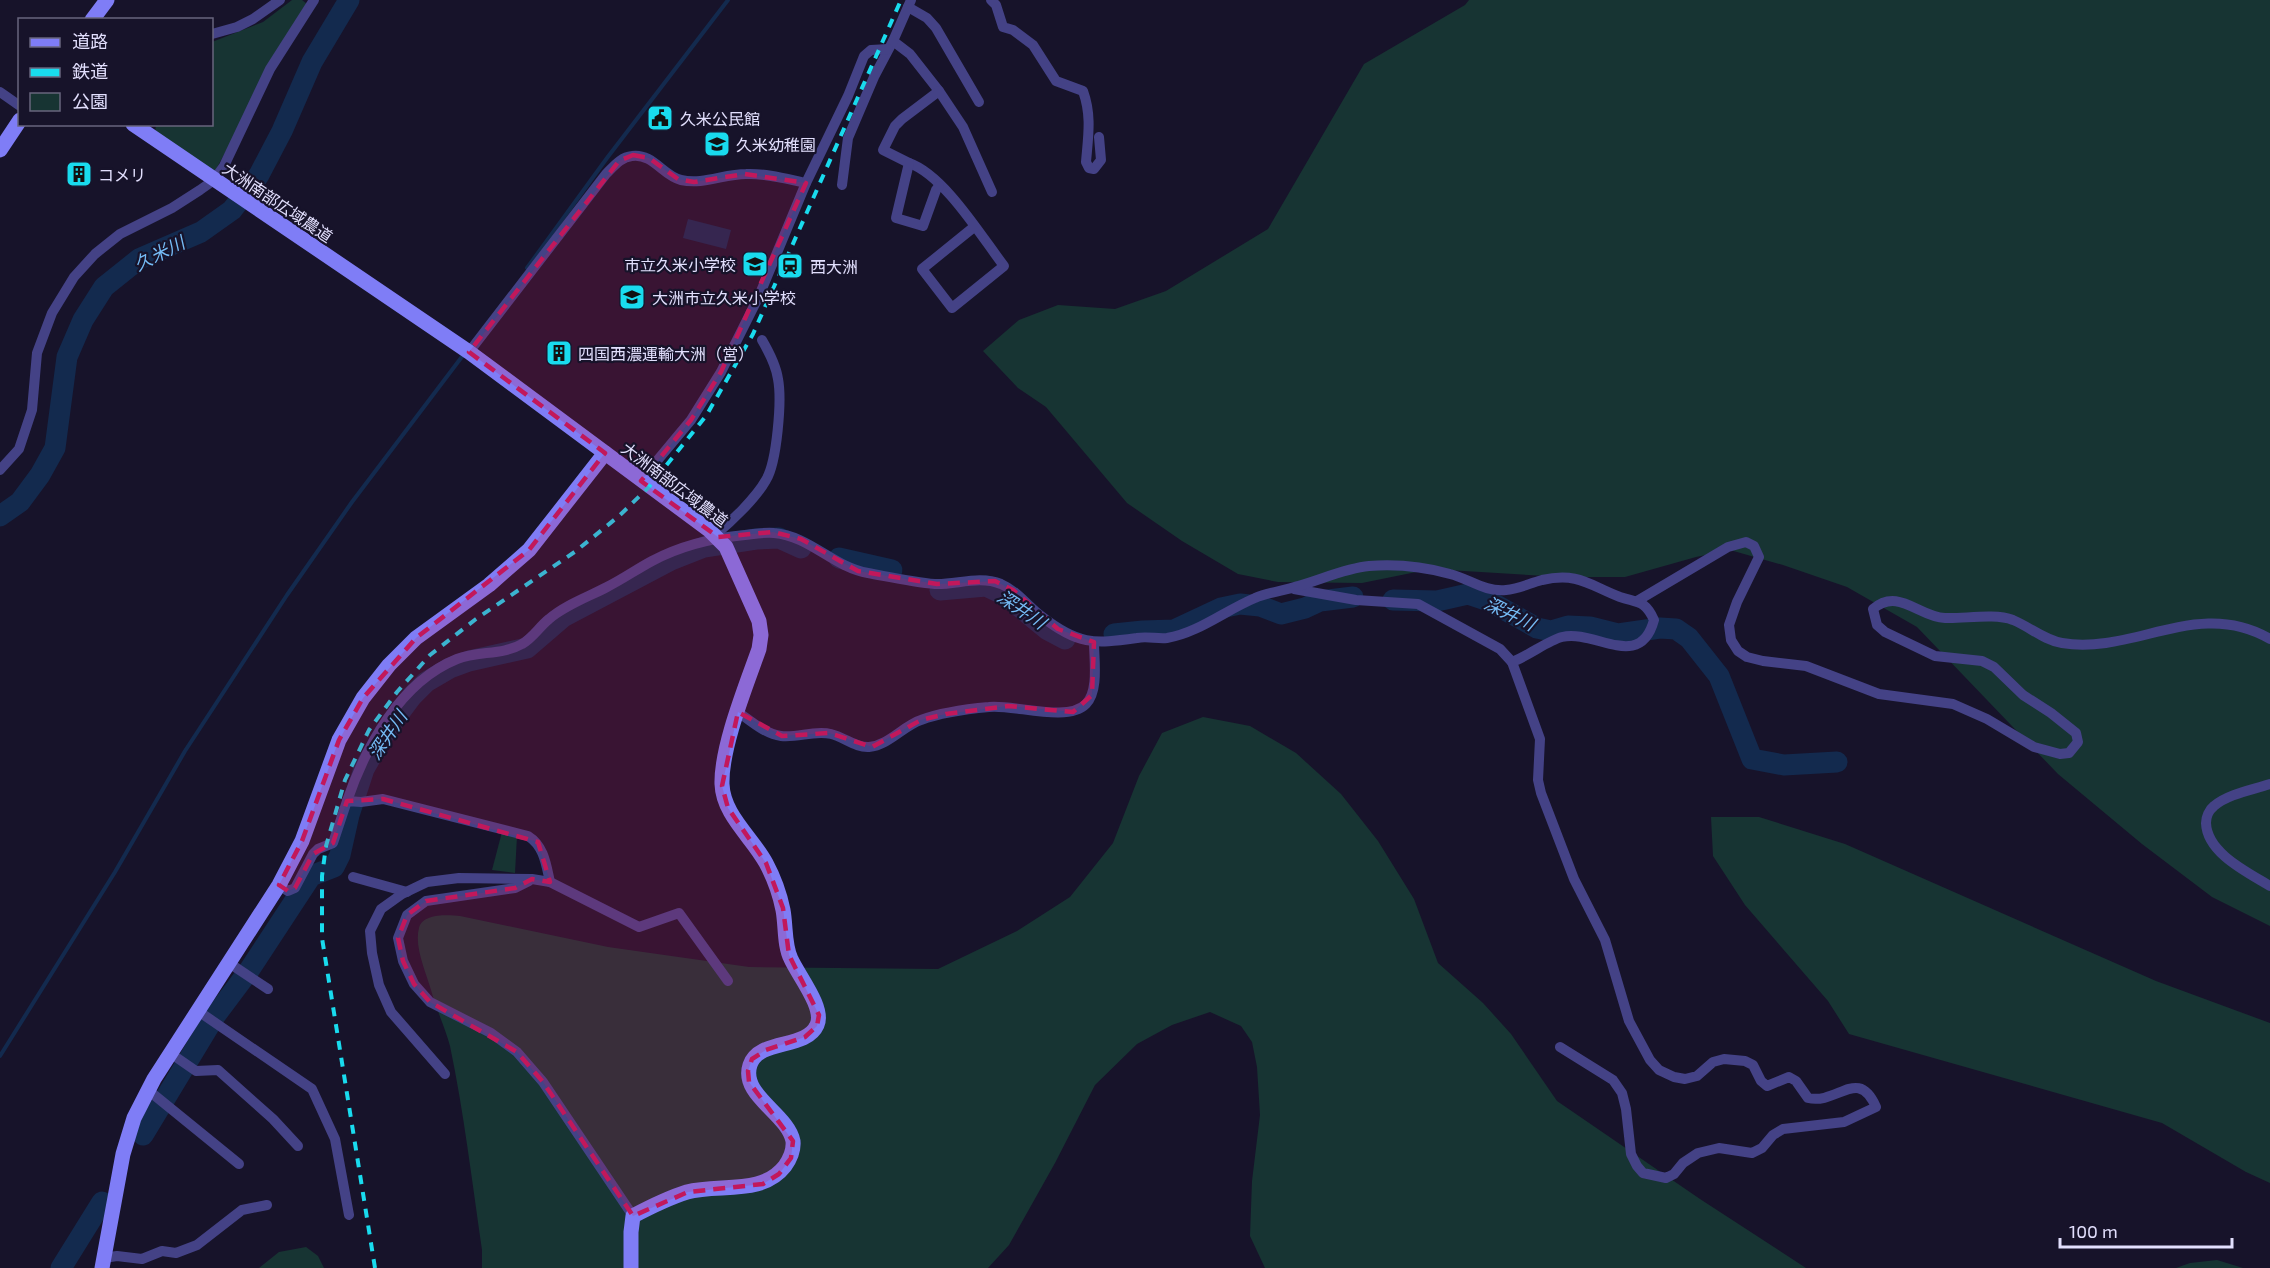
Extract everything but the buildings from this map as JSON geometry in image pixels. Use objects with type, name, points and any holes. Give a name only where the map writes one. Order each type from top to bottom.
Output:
[{"type":"street","points":[[94,18],[107,0]]},
{"type":"street","points":[[213,34],[254,19],[279,0]]},
{"type":"street","points":[[0,470],[19,449],[32,410],[37,353],[52,313],[74,277],[95,254],[120,234],[217,182],[270,69],[314,0]]},
{"type":"street","points":[[991,0],[996,4],[1003,27],[1013,30],[1033,45],[1056,81],[1083,92],[1089,106],[1090,122],[1086,162],[1089,168],[1094,169],[1101,160],[1100,136]]},
{"type":"street","points":[[842,185],[848,138],[874,77],[910,4],[936,28],[979,102]]},
{"type":"street","points":[[641,480],[691,420],[721,372],[759,296],[806,183],[848,96],[864,56],[871,50],[891,45],[910,54],[963,126],[993,192]]},
{"type":"street","points":[[939,91],[895,126],[883,150],[919,167],[955,201],[1004,266],[952,308],[922,269],[974,227]]},
{"type":"street","points":[[0,92],[18,105]]},
{"type":"street","points":[[0,150],[18,123]]},
{"type":"street","name":"大洲南部広域農道","points":[[141,127],[217,182],[469,352],[720,540],[759,621],[761,635],[759,649],[724,760],[722,786],[728,808],[766,863],[783,908],[789,955],[799,977],[814,1000],[819,1015],[817,1026],[805,1037],[766,1050],[752,1059],[748,1071],[749,1082],[785,1125],[793,1141],[791,1158],[779,1174],[763,1184],[688,1192],[633,1216]]},
{"type":"street","points":[[469,352],[619,160],[633,155],[649,158],[678,179],[694,182],[745,174],[769,175],[806,183]]},
{"type":"street","points":[[909,163],[896,218],[924,226],[939,186]]},
{"type":"street","points":[[720,540],[766,480],[772,466],[778,410],[778,380],[773,362],[762,340]]},
{"type":"street","points":[[103,1263],[123,1154],[135,1118],[148,1090],[170,1053],[279,885],[302,842],[339,740],[363,698],[389,665],[416,638],[489,585],[529,550],[605,453]]},
{"type":"street","points":[[279,885],[288,891],[295,888],[313,854],[318,849],[333,843],[353,802],[357,772],[375,739],[394,709],[426,676],[459,658],[519,646],[562,610],[684,546],[773,532],[801,539],[837,563],[858,572],[937,584],[968,580],[995,581],[1013,590],[1035,612],[1058,629],[1074,638],[1094,642],[1113,642],[1143,637],[1164,638],[1180,634],[1258,596],[1366,566],[1428,569],[1455,575],[1491,590],[1509,590],[1544,580],[1568,577],[1588,581],[1620,597],[1637,601],[1648,608],[1654,620],[1650,635],[1638,643],[1625,647],[1581,636],[1562,637],[1512,662]]},
{"type":"street","points":[[1637,601],[1728,547],[1746,542],[1754,546],[1760,557],[1737,602],[1729,625],[1731,640],[1738,651],[1748,657],[1763,661],[1806,666],[1879,694],[1953,704],[1987,719],[2034,747],[2060,754],[2069,753],[2078,742],[2076,733],[2023,695],[1994,667],[1982,661],[1935,656],[1885,632],[1877,625],[1873,609],[1889,601],[1902,603],[1942,618],[2011,619],[2054,642],[2082,646],[2116,642],[2166,628],[2192,624],[2222,624],[2255,630],[2270,639]]},
{"type":"street","points":[[1291,588],[1356,600],[1418,604],[1500,649],[1512,662],[1540,739],[1538,780],[1541,793],[1574,879],[1605,940],[1629,1021],[1650,1060],[1659,1070],[1685,1079],[1697,1076],[1713,1062],[1719,1060],[1745,1061],[1753,1065],[1761,1081],[1767,1086],[1789,1077],[1796,1081],[1808,1098],[1818,1100],[1852,1086],[1863,1089],[1872,1097],[1876,1107],[1844,1122],[1784,1129],[1773,1135],[1762,1148],[1752,1153],[1719,1148],[1698,1154],[1683,1164],[1674,1174],[1665,1178],[1643,1173],[1637,1166],[1631,1154],[1622,1092],[1612,1080],[1560,1047]]},
{"type":"street","points":[[738,712],[770,733],[782,736],[815,732],[829,734],[862,747],[872,747],[883,743],[921,720],[946,714],[1008,706],[1044,712],[1073,712],[1085,705],[1092,695],[1094,642]]},
{"type":"street","points":[[2270,784],[2232,797],[2212,807],[2206,819],[2207,835],[2218,849],[2270,886]]},
{"type":"street","points":[[353,802],[383,800],[528,836],[538,842],[546,861],[550,882]]},
{"type":"street","points":[[353,878],[407,892]]},
{"type":"street","points":[[445,1074],[392,1012],[379,985],[372,953],[370,931],[381,909],[427,882],[459,878],[532,879],[550,882],[639,927],[679,913],[728,981]]},
{"type":"street","points":[[532,879],[515,888],[426,901],[407,915],[399,938],[403,961],[414,984],[430,1002],[491,1034],[517,1052],[543,1082],[633,1216],[631,1268]]},
{"type":"street","points":[[229,963],[268,989]]},
{"type":"street","points":[[198,1011],[312,1089],[335,1139],[349,1215]]},
{"type":"street","points":[[170,1053],[196,1071],[218,1070],[273,1119],[298,1146]]},
{"type":"street","points":[[148,1090],[238,1164]]},
{"type":"street","points":[[103,1263],[117,1256],[142,1259],[162,1251],[176,1253],[196,1245],[242,1210],[267,1205]]},
{"type":"highlighted area","points":[[633,155],[649,158],[678,179],[694,182],[745,174],[806,183],[721,372],[691,420],[641,481],[718,537],[773,532],[801,539],[858,571],[937,584],[995,581],[1013,590],[1058,629],[1094,642],[1093,683],[1092,695],[1073,712],[1008,706],[946,714],[921,720],[872,747],[829,733],[782,736],[738,712],[722,786],[728,808],[766,863],[783,908],[789,955],[819,1015],[817,1026],[805,1037],[766,1050],[752,1059],[748,1071],[749,1082],[793,1141],[791,1158],[779,1174],[763,1184],[688,1192],[633,1216],[543,1082],[517,1052],[430,1002],[414,984],[403,961],[398,938],[407,915],[426,901],[515,888],[532,879],[550,882],[538,842],[383,799],[347,801],[333,843],[313,854],[295,888],[288,891],[279,885],[302,841],[339,740],[363,698],[416,638],[529,550],[605,453],[469,352],[619,161]]},
{"type":"green space","points":[[292,0],[302,0],[307,4],[215,171],[155,133],[156,126],[213,126],[213,42],[263,22]]},
{"type":"green space","points":[[1469,0],[2270,0],[2270,926],[2212,897],[2142,844],[2058,774],[1917,627],[1847,587],[1730,550],[1625,577],[1563,577],[1431,569],[1362,583],[1278,582],[1238,574],[1182,541],[1127,503],[1046,407],[1018,388],[983,351],[1019,320],[1058,305],[1115,309],[1166,291],[1268,229],[1364,64],[1465,5]]},
{"type":"green space","points":[[1203,717],[1250,726],[1296,753],[1341,794],[1378,841],[1414,899],[1438,963],[1483,1003],[1511,1034],[1557,1101],[1806,1268],[1265,1268],[1250,1236],[1252,1181],[1260,1115],[1257,1067],[1252,1042],[1241,1026],[1210,1012],[1172,1025],[1137,1044],[1095,1085],[1009,1245],[988,1268],[482,1268],[482,1250],[460,1097],[450,1046],[419,951],[418,935],[421,923],[436,916],[460,916],[608,947],[749,967],[938,969],[1017,931],[1070,897],[1113,843],[1139,776],[1162,733]]},
{"type":"green space","points":[[1711,817],[1759,817],[1845,844],[2156,981],[2270,1023],[2270,1183],[2246,1172],[2162,1123],[1849,1034],[1828,1001],[1745,905],[1713,856]]},
{"type":"green space","points":[[502,832],[517,836],[515,873],[492,870]]},
{"type":"green space","points":[[306,1247],[318,1256],[324,1268],[259,1268],[279,1252]]},
{"type":"green space","points":[[2217,1260],[2243,1268],[2176,1268],[2190,1263]]},
{"type":"water","points":[[688,219],[731,230],[726,249],[683,238]]},
{"type":"waterway","name":"久米川","points":[[0,516],[20,502],[40,475],[55,448],[67,357],[83,320],[104,287],[139,259],[201,232],[232,210],[259,175],[282,131],[312,62],[349,0]]},
{"type":"waterway","points":[[527,268],[607,158],[728,0]]},
{"type":"waterway","points":[[0,1056],[115,872],[185,751],[287,595],[352,502],[464,354]]},
{"type":"waterway","name":"深井川","points":[[143,1135],[215,1016],[248,972],[311,876],[334,867],[340,855],[349,815],[364,769],[385,732],[412,696],[426,682],[450,668],[469,661],[527,648],[563,617],[671,560],[704,547],[779,538],[801,548]]},
{"type":"waterway","name":"深井川","points":[[839,558],[892,570]]},
{"type":"waterway","name":"深井川","points":[[940,590],[986,586],[1005,595],[1048,630],[1065,639]]},
{"type":"waterway","name":"深井川","points":[[1393,600],[1437,601],[1468,594],[1489,601],[1537,628],[1551,631],[1568,626],[1590,627],[1618,634],[1660,628],[1676,629],[1689,638],[1719,676],[1752,759],[1784,765],[1837,762]]},
{"type":"waterway","name":"深井川","points":[[1114,634],[1174,630],[1221,608],[1240,604],[1260,606],[1281,614],[1305,608],[1320,601],[1353,597]]},
{"type":"waterway","name":"深井川","points":[[61,1268],[102,1202]]},
{"type":"railway","points":[[375,1268],[322,938],[322,876],[326,846],[345,780],[369,730],[397,692],[430,655],[476,619],[576,551],[619,516],[649,487],[706,416],[753,334],[901,0]]},
{"type":"place","name":"久米公民館","points":[[660,118]]},
{"type":"place","name":"久米幼稚園","points":[[717,144]]},
{"type":"place","name":"コメリ","points":[[79,174]]},
{"type":"place","name":"市立久米小学校","points":[[755,264]]},
{"type":"place","name":"西大洲","points":[[790,266]]},
{"type":"place","name":"大洲市立久米小学校","points":[[632,297]]},
{"type":"place","name":"四国西濃運輸大洲（営）","points":[[559,353]]}]
